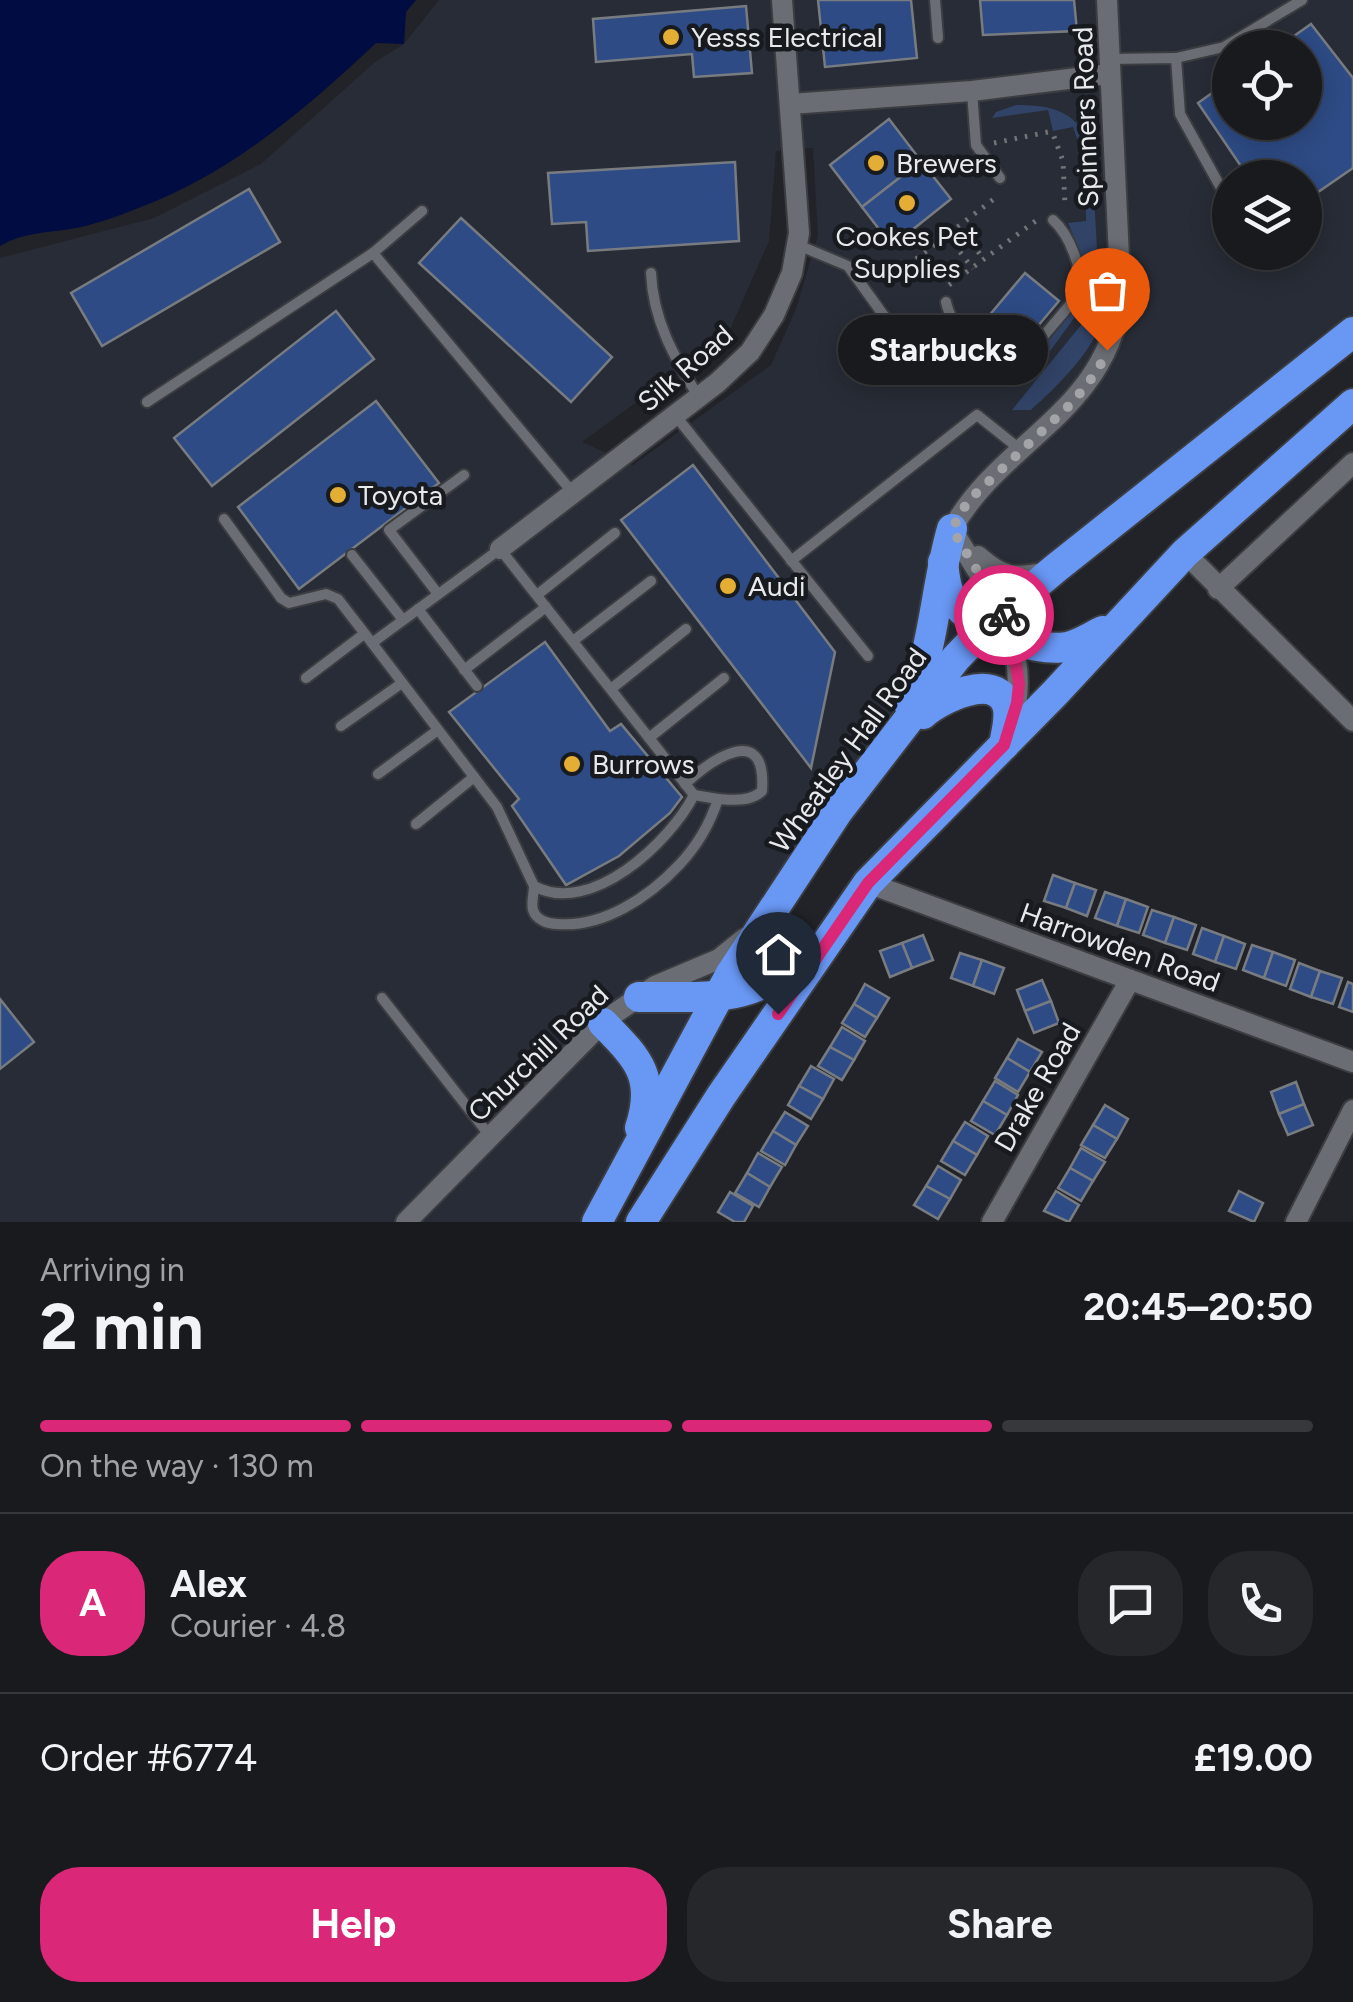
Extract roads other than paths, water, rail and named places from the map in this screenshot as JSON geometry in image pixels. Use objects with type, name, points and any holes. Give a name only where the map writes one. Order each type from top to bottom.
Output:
[{"type":"highway","name":"Wheatley Hall Road","points":[[597,1222],[720,996],[772,912],[838,811],[956,658],[1000,626],[1052,571],[1353,332]]},
{"type":"highway","points":[[639,997],[750,992],[790,969],[1185,553],[1353,404]]},
{"type":"highway","points":[[884,751],[920,680],[952,529]]},
{"type":"highway","points":[[943,562],[949,594],[970,618],[1051,648],[1070,647],[1105,630],[1134,608]]},
{"type":"highway","points":[[884,751],[930,707],[962,690],[982,689],[1006,700],[1004,745]]},
{"type":"highway","points":[[640,1222],[862,891]]},
{"type":"highway","points":[[602,1023],[642,1067],[646,1086],[643,1119],[628,1164]]},
{"type":"street","name":"Silk Road","points":[[500,548],[699,397],[750,352],[774,316],[792,272],[797,244],[797,184],[782,0]]},
{"type":"street","name":"Spinners Road","points":[[952,529],[968,501],[1073,402],[1098,370],[1117,329],[1121,300],[1108,0]]},
{"type":"street","points":[[790,104],[972,90],[1108,66]]},
{"type":"street","points":[[1218,588],[1353,463]]},
{"type":"street","points":[[952,529],[997,572],[1018,576],[1052,571]]},
{"type":"street","points":[[952,529],[1000,626],[1019,684],[1004,745]]},
{"type":"street","points":[[1185,553],[1353,721]]},
{"type":"street","name":"Harrowden Road","points":[[862,891],[1130,980],[1353,1062]]},
{"type":"street","name":"Churchill Road","points":[[406,1222],[602,1023],[654,986],[720,959],[772,912]]},
{"type":"street","name":"Drake Road","points":[[992,1222],[1130,980]]},
{"type":"street","points":[[1296,1222],[1353,1110]]},
{"type":"lane","points":[[935,0],[938,38]]},
{"type":"lane","points":[[1108,66],[1176,58],[1224,47],[1302,0]]},
{"type":"lane","points":[[1176,58],[1180,114],[1212,172]]},
{"type":"lane","points":[[972,90],[977,149],[1000,178]]},
{"type":"lane","points":[[148,402],[373,253],[422,211]]},
{"type":"lane","points":[[942,298],[949,314],[984,358],[995,368],[1014,369],[1080,293],[1082,278],[1063,230],[1048,218]]},
{"type":"lane","points":[[797,244],[848,266],[926,374]]},
{"type":"lane","points":[[373,253],[574,494]]},
{"type":"lane","points":[[651,274],[652,301],[672,354],[699,397]]},
{"type":"lane","points":[[790,561],[977,414],[1022,451]]},
{"type":"lane","points":[[675,416],[868,656]]},
{"type":"lane","points":[[438,594],[389,530],[464,476]]},
{"type":"lane","points":[[224,519],[281,598],[300,603],[326,594],[338,600],[498,807],[534,886],[532,909],[538,918],[549,924],[566,925],[604,917],[640,898],[692,852],[712,819],[718,799]]},
{"type":"lane","points":[[537,595],[614,534]]},
{"type":"lane","points":[[306,678],[403,620],[500,548],[648,738],[685,784],[694,795],[739,800],[755,797],[762,791],[760,763],[742,750],[728,752],[685,784]]},
{"type":"lane","points":[[352,555],[403,620]]},
{"type":"lane","points":[[572,640],[650,580]]},
{"type":"lane","points":[[464,670],[546,607]]},
{"type":"lane","points":[[418,609],[477,686]]},
{"type":"lane","points":[[610,689],[686,629]]},
{"type":"lane","points":[[648,738],[724,678]]},
{"type":"lane","points":[[342,726],[402,683]]},
{"type":"lane","points":[[378,774],[438,730]]},
{"type":"lane","points":[[416,824],[474,777]]},
{"type":"lane","points":[[534,886],[545,892],[577,891],[616,876],[653,851],[694,795]]},
{"type":"lane","points":[[382,998],[490,1136]]},
{"type":"place","name":"Yesss Electrical","points":[[671,37]]},
{"type":"place","name":"Brewers","points":[[876,163]]},
{"type":"place","name":"Cookes Pet Supplies","points":[[907,203]]},
{"type":"place","name":"Starbucks","points":[[1107,350]]},
{"type":"place","name":"Toyota","points":[[338,495]]},
{"type":"place","name":"Audi","points":[[728,586]]},
{"type":"place","name":"Burrows","points":[[572,764]]}]
